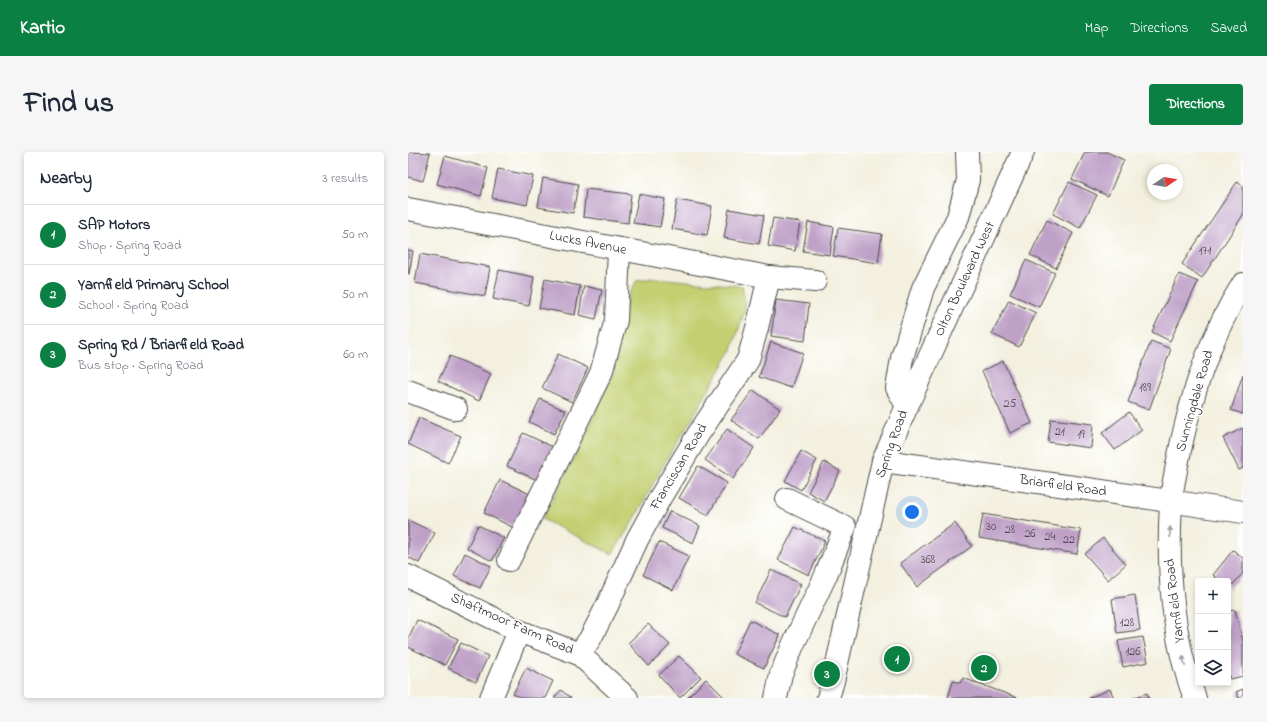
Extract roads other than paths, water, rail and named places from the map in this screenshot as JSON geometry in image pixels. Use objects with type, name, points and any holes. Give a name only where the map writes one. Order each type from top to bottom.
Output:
[{"type":"street","name":"Spring Road","points":[[828,698],[883,461],[907,406],[897,388],[902,358],[923,288],[958,217],[968,180],[967,152]]},
{"type":"street","name":"Olton Boulevard West","points":[[907,406],[1023,152]]},
{"type":"street","name":"Lucks Avenue","points":[[408,209],[768,278],[815,281]]},
{"type":"street","points":[[509,560],[601,373],[616,320],[619,249]]},
{"type":"street","name":"Franciscan Road","points":[[579,654],[590,639],[607,606],[637,540],[661,496],[699,433],[748,360],[768,278]]},
{"type":"street","name":"Sunningdale Road","points":[[1171,502],[1182,436],[1198,378],[1216,331],[1243,284]]},
{"type":"street","points":[[408,391],[456,409]]},
{"type":"street","name":"Briarfield Road","points":[[883,461],[1243,512]]},
{"type":"street","points":[[776,698],[781,674],[808,611],[826,575],[845,527],[787,499]]},
{"type":"street","name":"Yarnfield Road","points":[[1171,502],[1169,545],[1171,586],[1178,633],[1188,679],[1195,698]]},
{"type":"street","name":"Shaftmoor Farm Road","points":[[408,576],[519,631],[579,654],[627,698]]},
{"type":"street","points":[[491,698],[519,631]]},
{"type":"place","name":"SAP Motors","points":[[897,659]]},
{"type":"place","name":"Yarnfield Primary School","points":[[984,668]]},
{"type":"place","name":"Spring Rd / Briarfield Road","points":[[827,674]]}]
